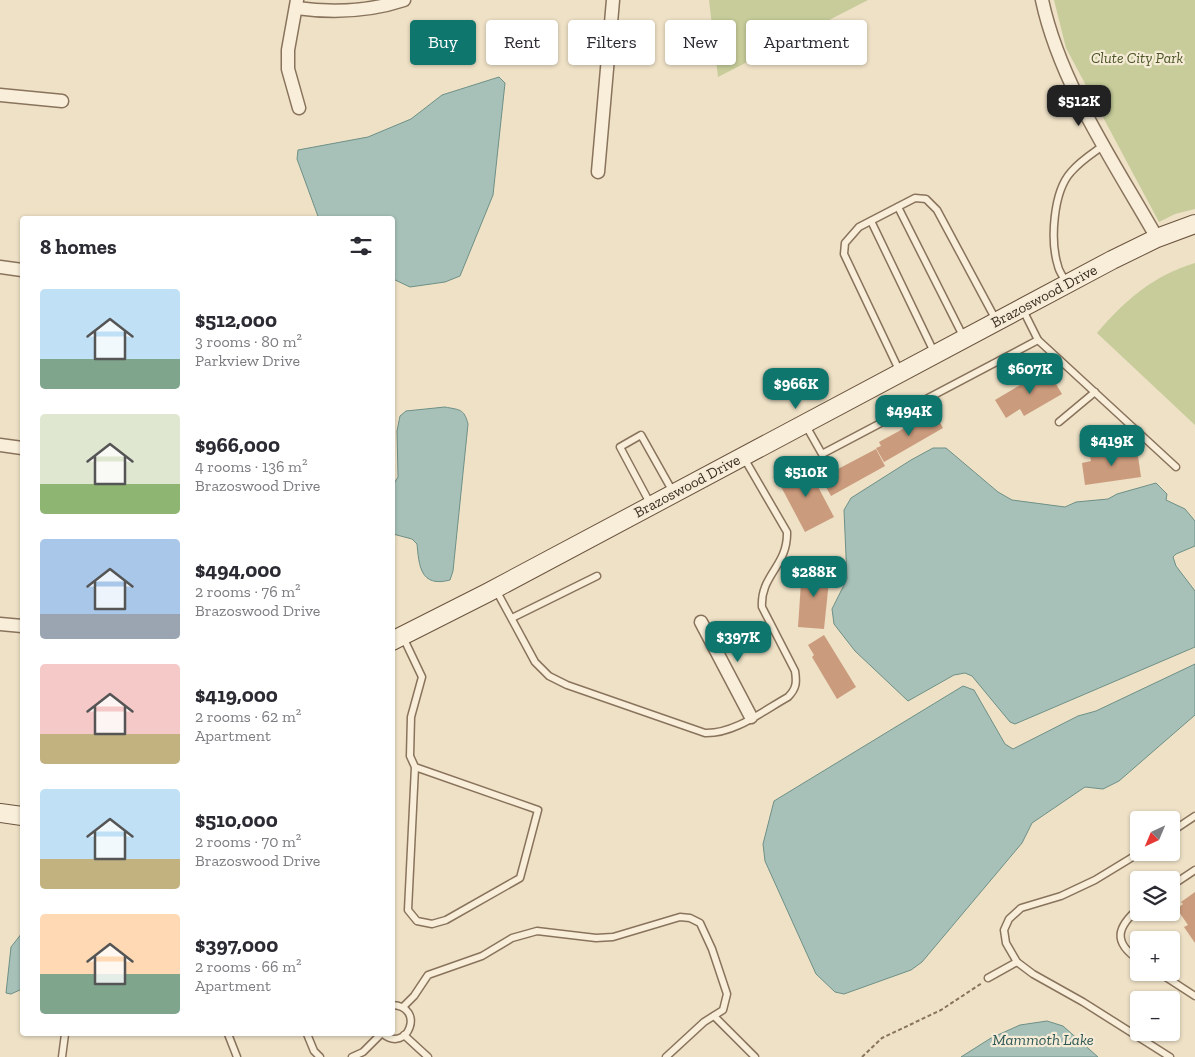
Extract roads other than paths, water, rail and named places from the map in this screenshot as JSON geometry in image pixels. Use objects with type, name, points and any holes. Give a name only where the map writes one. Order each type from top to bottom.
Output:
[{"type":"street","points":[[299,108],[288,70],[288,50],[296,4],[343,12],[368,10],[404,0]]},
{"type":"street","points":[[598,172],[613,0]]},
{"type":"street","points":[[1042,0],[1056,50],[1074,89],[1157,238]]},
{"type":"street","points":[[0,94],[62,101]]},
{"type":"street","name":"Brazoswood Drive","points":[[397,638],[673,494],[1067,284],[1157,238],[1195,224]]},
{"type":"street","points":[[0,267],[20,270]]},
{"type":"street","points":[[0,445],[20,448]]},
{"type":"street","points":[[700,622],[751,717]]},
{"type":"street","points":[[0,624],[20,626]]},
{"type":"street","points":[[0,813],[20,816]]},
{"type":"lane","points":[[1067,284],[1058,266],[1055,249],[1055,218],[1058,198],[1070,172],[1104,144]]},
{"type":"lane","points":[[900,374],[844,254],[845,243],[859,227],[916,198],[926,199],[936,210],[997,321]]},
{"type":"lane","points":[[898,207],[964,339]]},
{"type":"lane","points":[[871,221],[936,355]]},
{"type":"lane","points":[[1022,308],[1038,340],[1176,467]]},
{"type":"lane","points":[[805,423],[822,454],[1038,340]]},
{"type":"lane","points":[[1059,422],[1095,392]]},
{"type":"lane","points":[[652,505],[620,447],[642,435],[673,494]]},
{"type":"lane","points":[[495,588],[535,662],[549,676],[568,686],[705,733],[716,733],[751,717],[788,697],[794,690],[797,681],[795,671],[762,607],[761,597],[764,587],[784,555],[787,543],[786,532],[743,456]]},
{"type":"lane","points":[[512,618],[597,576]]},
{"type":"lane","points":[[397,638],[422,677],[411,718],[410,756],[415,767],[408,910],[417,921],[432,924],[446,920],[520,878],[538,810],[415,767]]},
{"type":"lane","points":[[1180,826],[1195,816]]},
{"type":"lane","points":[[1130,859],[1095,880],[1061,896],[1021,908],[1010,919],[1004,930],[1006,943],[1017,962],[1034,974],[1083,1002],[1170,1057]]},
{"type":"lane","points":[[1180,880],[1195,870]]},
{"type":"lane","points":[[1130,916],[1125,921],[1120,933],[1122,944],[1130,954]]},
{"type":"lane","points":[[403,1007],[414,996],[428,975],[482,956],[512,938],[537,931],[596,938],[613,938],[680,917],[690,918],[700,923],[712,949],[726,994],[723,1010],[704,1022],[666,1057]]},
{"type":"lane","points":[[988,978],[1017,962]]},
{"type":"lane","points":[[1173,981],[1194,994]]},
{"type":"lane","points":[[388,1036],[395,1038],[404,1035],[411,1026],[410,1015],[403,1007],[395,1006]]},
{"type":"lane","points":[[714,1016],[755,1057]]},
{"type":"lane","points":[[404,1035],[428,1057]]},
{"type":"lane","points":[[62,1057],[65,1036]]},
{"type":"lane","points":[[229,1036],[237,1057]]},
{"type":"lane","points":[[308,1036],[314,1051],[320,1057]]},
{"type":"lane","points":[[352,1057],[363,1052],[380,1036]]},
{"type":"water","points":[[499,77],[505,83],[493,195],[460,276],[445,282],[410,287],[395,280],[395,216],[318,216],[297,159],[298,150],[368,137],[411,119],[442,95]]},
{"type":"water","points":[[445,407],[457,409],[463,412],[468,424],[453,571],[450,580],[440,582],[427,578],[420,567],[417,544],[412,539],[395,535],[395,482],[398,477],[397,431],[400,416],[406,411]]},
{"type":"water","points":[[933,448],[946,448],[998,492],[1012,500],[1065,507],[1076,502],[1108,499],[1117,494],[1156,483],[1167,494],[1166,500],[1185,509],[1195,521],[1195,546],[1173,557],[1176,566],[1195,591],[1195,647],[1015,724],[1010,722],[972,676],[965,673],[954,675],[908,701],[855,651],[834,624],[832,609],[847,579],[844,510],[851,498]]},
{"type":"water","points":[[1195,664],[1195,715],[1119,781],[1103,789],[1085,787],[1032,823],[1022,843],[922,962],[911,970],[844,994],[835,992],[816,974],[765,861],[763,844],[774,801],[963,686],[974,690],[1005,744],[1013,749],[1078,716],[1096,711]]},
{"type":"water","points":[[20,936],[20,990],[11,994],[6,993],[11,947]]},
{"type":"water","name":"Mammoth Lake","points":[[1047,1021],[1063,1026],[1098,1057],[961,1057],[991,1038],[1020,1025]]},
{"type":"park label","name":"Clute City Park","points":[[1137,58]]}]
